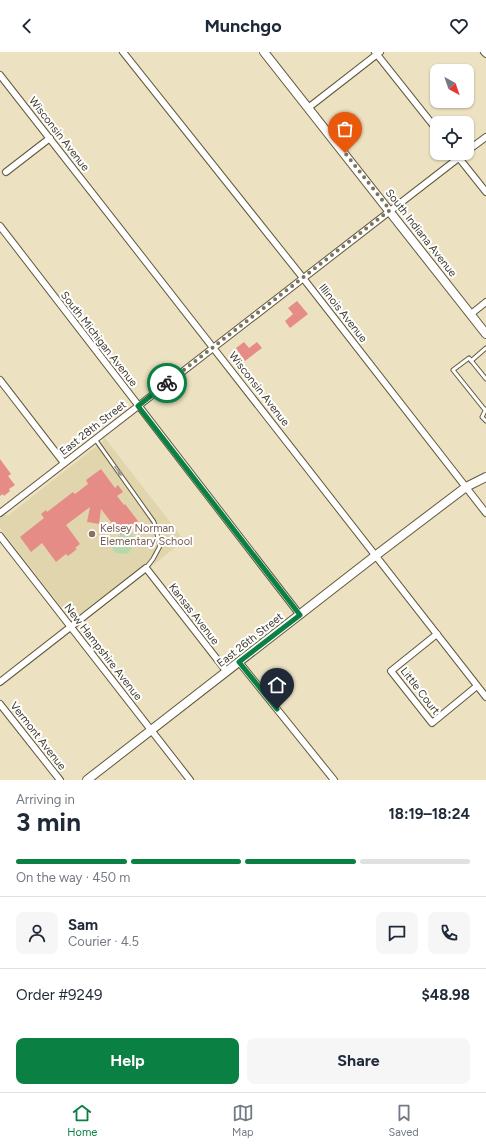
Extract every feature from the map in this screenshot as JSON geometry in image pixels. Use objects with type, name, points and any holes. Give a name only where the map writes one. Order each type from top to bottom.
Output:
[{"type":"street","name":"Illinois Avenue","points":[[123,52],[303,278],[486,513]]},
{"type":"street","name":"South Indiana Avenue","points":[[264,52],[390,210],[486,334]]},
{"type":"street","points":[[308,108],[377,53],[430,121]]},
{"type":"street","name":"Wisconsin Avenue","points":[[0,75],[486,697]]},
{"type":"street","name":"East 28th Street","points":[[474,146],[486,137]]},
{"type":"street","points":[[6,172],[50,138]]},
{"type":"street","name":"East 28th Street","points":[[0,513],[214,348],[390,210],[451,160]]},
{"type":"street","points":[[461,160],[486,192]]},
{"type":"street","name":"South Michigan Avenue","points":[[0,226],[300,615]]},
{"type":"street","points":[[470,314],[486,302]]},
{"type":"street","points":[[0,380],[64,463]]},
{"type":"street","name":"East 26th Street","points":[[88,780],[375,556],[466,487],[486,477]]},
{"type":"street","name":"New Hampshire Avenue","points":[[0,536],[190,780]]},
{"type":"street","points":[[0,682],[146,568]]},
{"type":"street","name":"Kansas Avenue","points":[[146,568],[227,672]]},
{"type":"street","name":"Little Court","points":[[437,634],[391,671],[395,677],[432,723],[477,686]]},
{"type":"street","points":[[239,662],[334,780]]},
{"type":"street","name":"Vermont Avenue","points":[[0,704],[60,780]]},
{"type":"lane","points":[[486,348],[471,360],[469,358],[453,370],[485,409],[482,417],[486,421]]},
{"type":"lane","points":[[471,360],[486,379]]},
{"type":"lane","points":[[95,439],[154,522],[160,546],[146,568]]},
{"type":"shaded area","name":"Kelsey Norman Elementary School","points":[[104,437],[184,540],[151,567],[148,565],[143,566],[72,620],[0,528],[0,518],[4,515],[9,515],[103,441]]},
{"type":"green space","points":[[129,529],[136,541],[128,554],[115,553],[110,544],[112,537],[118,537]]},
{"type":"building","points":[[297,301],[308,314],[290,328],[285,321],[293,314],[288,308]]},
{"type":"building","points":[[244,342],[249,348],[257,342],[262,348],[245,361],[236,348]]},
{"type":"building","points":[[0,459],[11,474],[8,476],[15,485],[9,489],[10,491],[4,496],[3,494],[0,496]]},
{"type":"building","points":[[101,469],[115,488],[118,485],[123,492],[117,496],[138,521],[121,535],[101,509],[99,524],[87,522],[90,507],[66,525],[80,544],[75,548],[77,549],[68,556],[66,554],[56,562],[42,543],[31,552],[20,537],[44,518],[41,514],[46,510],[47,512],[73,492],[75,494],[88,484],[86,480]]},
{"type":"way so far","points":[[167,383],[390,210],[345,153]]},
{"type":"place","name":"Kelsey Norman Elementary School","points":[[92,534]]},
{"type":"route","points":[[167,383],[138,406],[300,615],[239,662],[277,709]]}]
